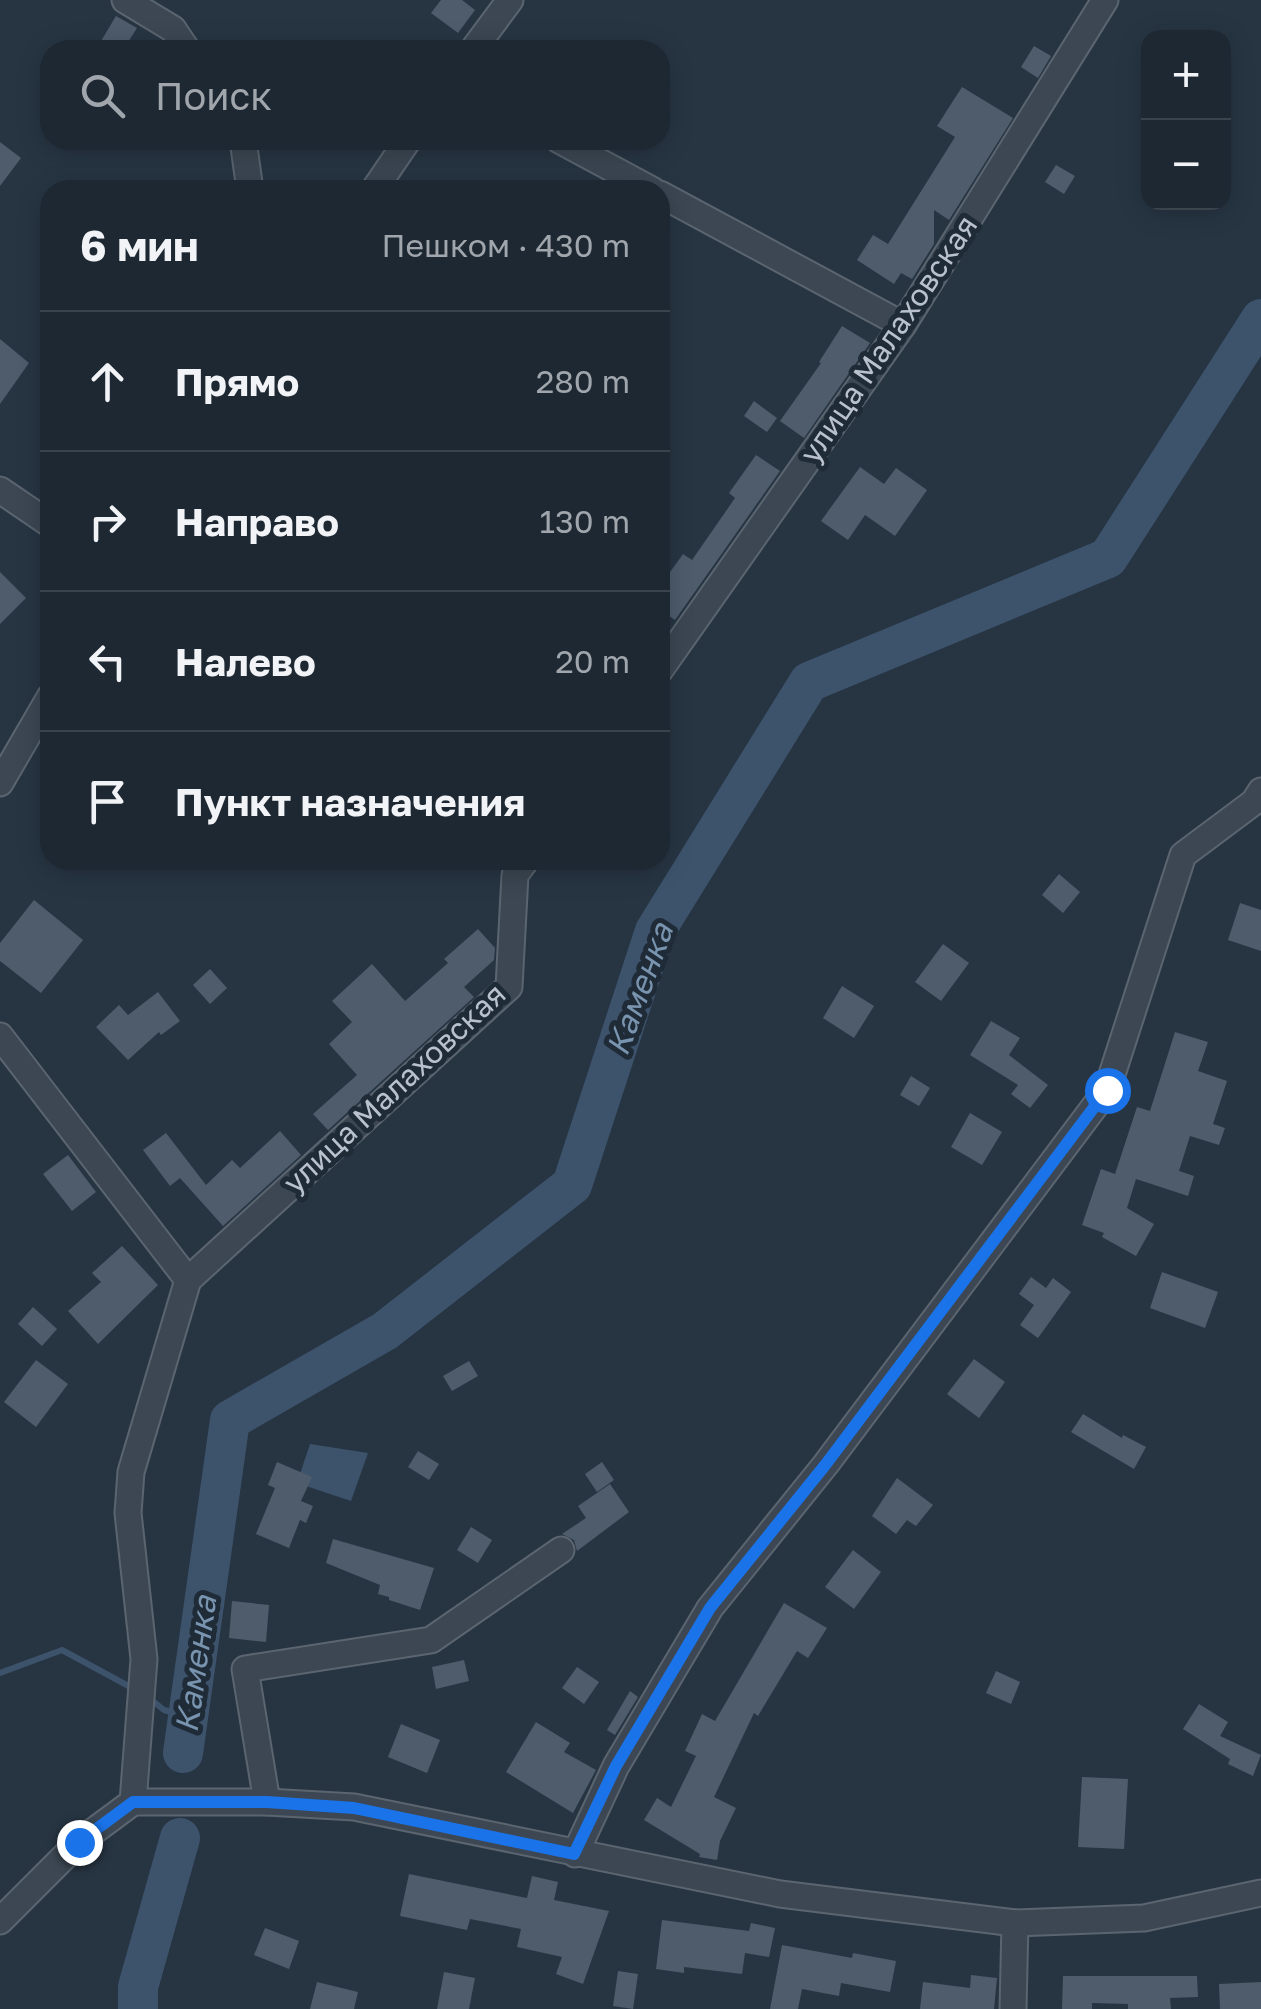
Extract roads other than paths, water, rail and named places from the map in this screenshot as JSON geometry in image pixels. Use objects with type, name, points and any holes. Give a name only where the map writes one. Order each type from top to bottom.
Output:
[{"type":"street","points":[[124,0],[173,29],[180,40]]},
{"type":"street","points":[[480,40],[510,0]]},
{"type":"street","name":"улица Малаховская","points":[[670,656],[903,325],[1105,0]]},
{"type":"street","points":[[245,150],[249,180]]},
{"type":"street","points":[[381,180],[401,150]]},
{"type":"street","points":[[578,150],[633,180]]},
{"type":"street","points":[[670,199],[903,325]]},
{"type":"street","points":[[0,490],[40,517]]},
{"type":"street","points":[[0,782],[40,714]]},
{"type":"street","points":[[574,1854],[616,1766],[710,1608],[826,1464],[1107,1090],[1183,855],[1254,802],[1261,792]]},
{"type":"street","name":"улица Малаховская","points":[[188,1280],[510,987],[515,875],[519,870]]},
{"type":"street","points":[[0,1036],[188,1280],[131,1472],[128,1513],[144,1659],[133,1802]]},
{"type":"street","points":[[267,1802],[245,1669],[431,1640],[561,1550]]},
{"type":"street","points":[[0,1921],[79,1842],[133,1802],[267,1802],[354,1808],[780,1894],[1016,1924],[1144,1918],[1261,1893]]},
{"type":"street","points":[[1013,2009],[1016,1924]]},
{"type":"water","points":[[310,1444],[368,1453],[351,1501],[297,1483]]},
{"type":"waterway","name":"Каменка","points":[[183,1753],[230,1420],[385,1331],[572,1185],[655,931],[809,682],[1108,558],[1261,319]]},
{"type":"waterway","points":[[0,1673],[62,1650],[134,1689]]},
{"type":"waterway","points":[[149,1698],[164,1710],[188,1717]]},
{"type":"waterway","name":"Каменка","points":[[138,2009],[138,1987],[180,1838]]}]
